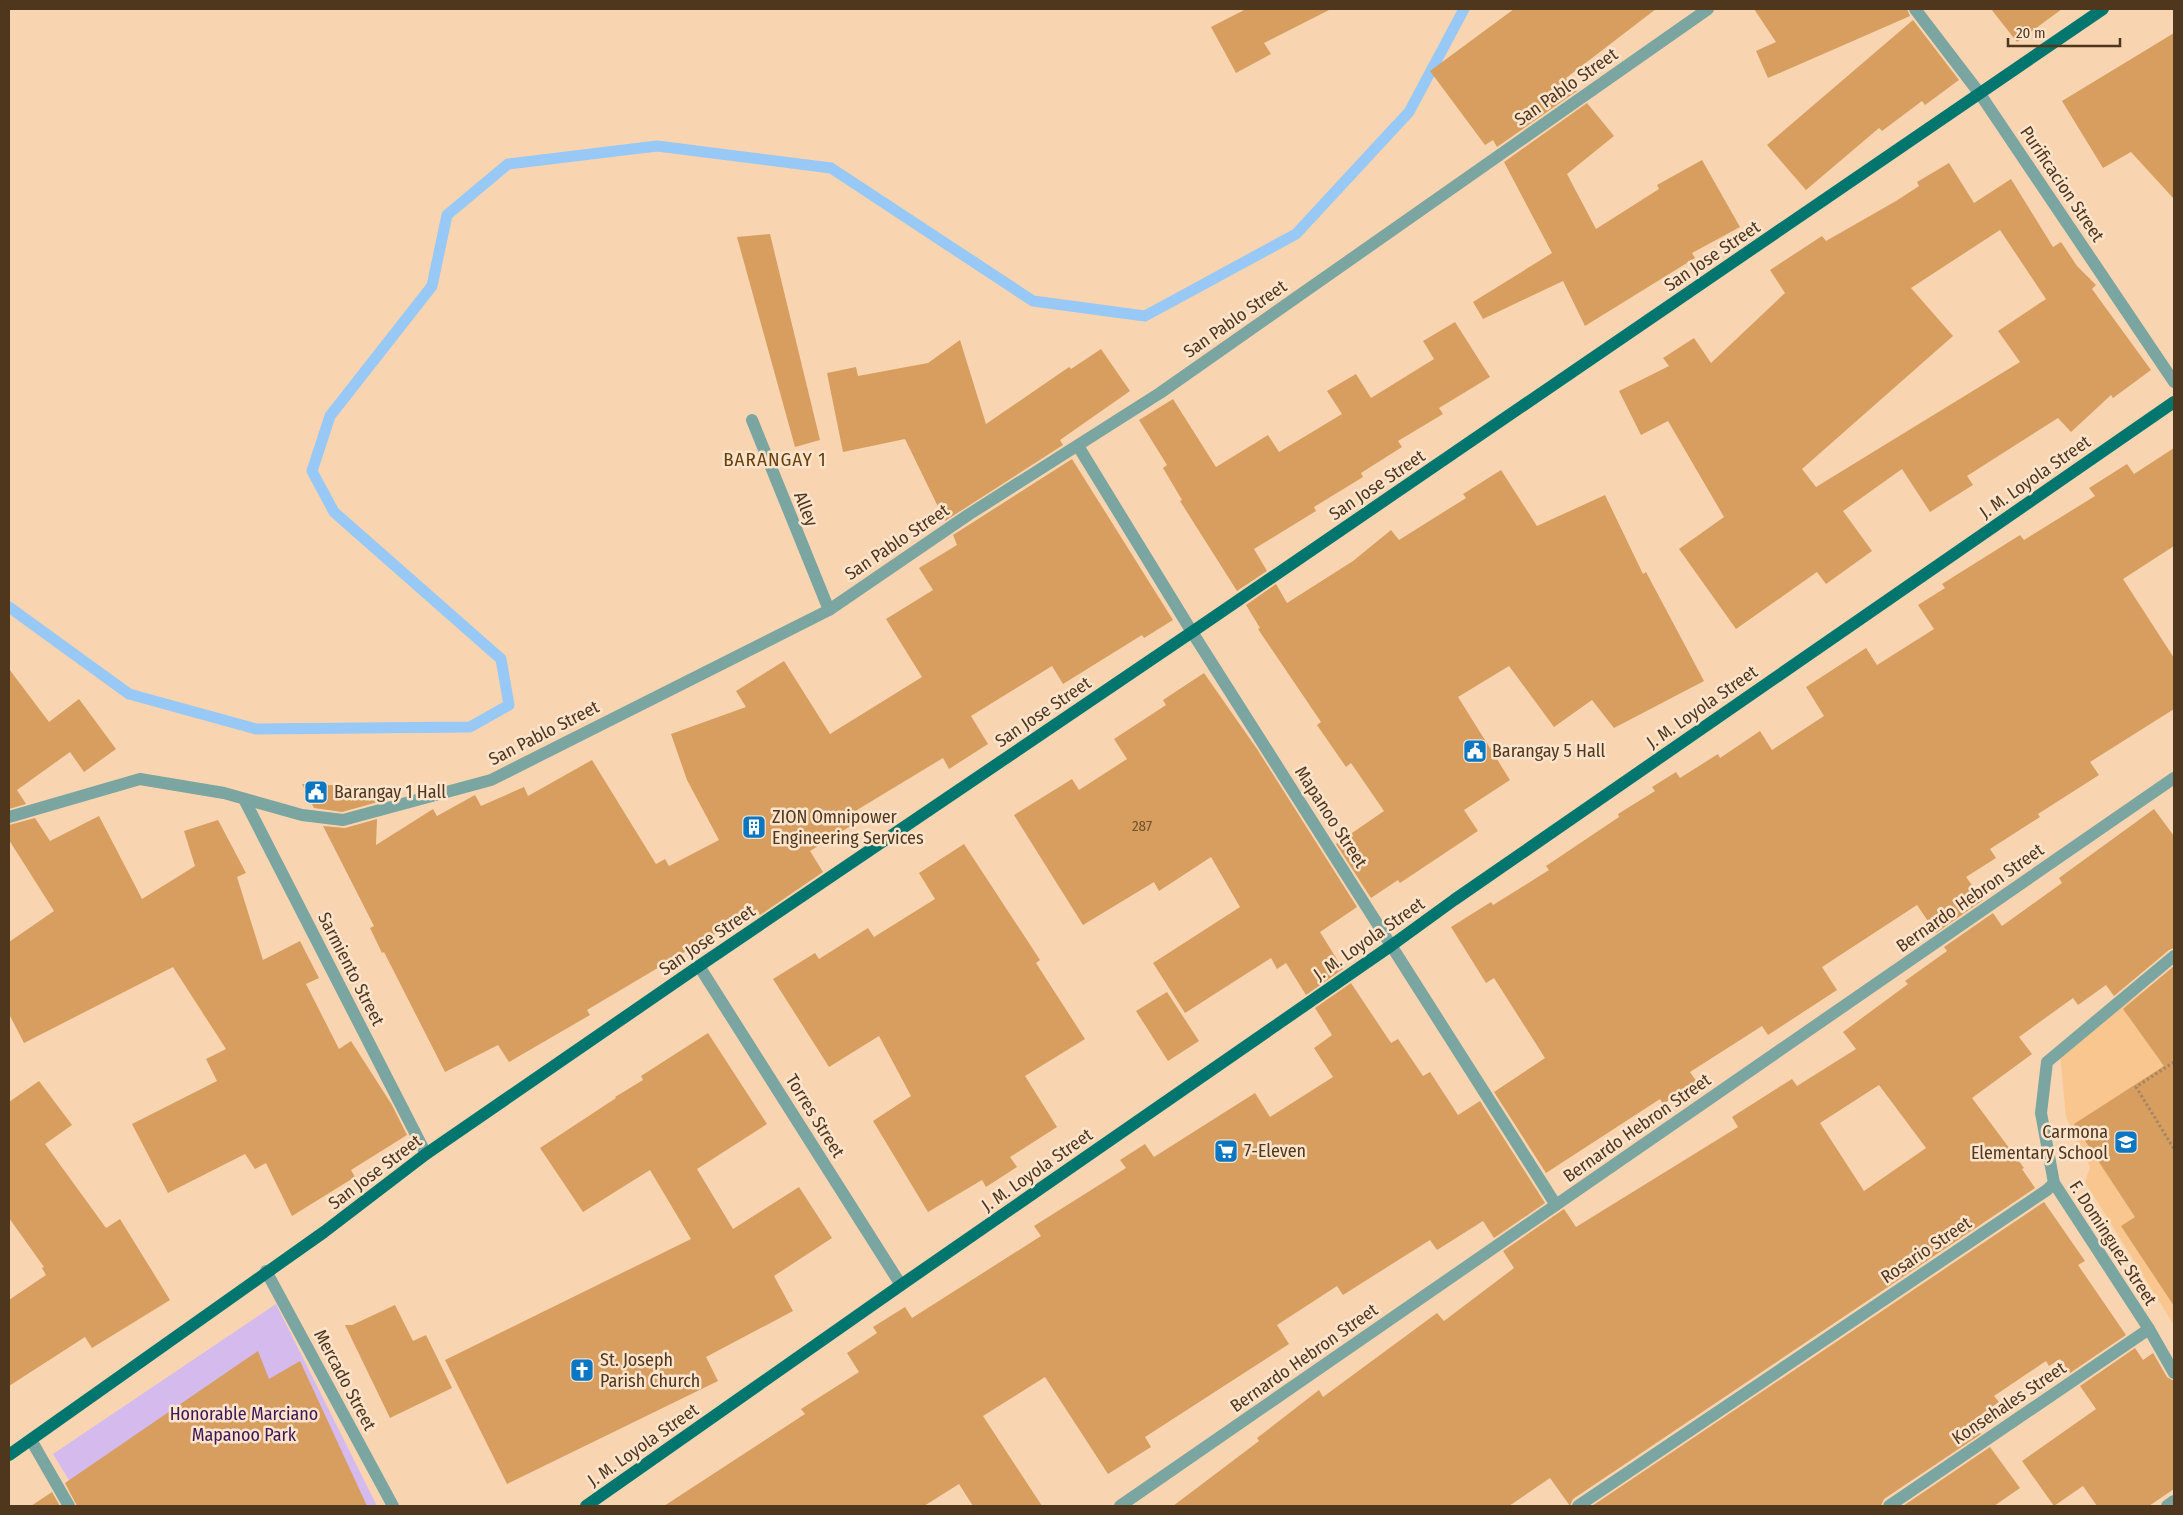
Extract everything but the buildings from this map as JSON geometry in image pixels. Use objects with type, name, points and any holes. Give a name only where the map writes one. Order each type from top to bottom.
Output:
[{"type":"main road","name":"San Jose Street","points":[[9,1455],[266,1271],[324,1232],[426,1154],[2103,9]]},
{"type":"main road","name":"J. M. Loyola Street","points":[[586,1506],[1392,945],[1462,894],[2174,402]]},
{"type":"street","name":"San Pablo Street","points":[[9,818],[140,779],[224,793],[302,816],[343,820],[491,780],[829,610],[968,515],[1160,393],[1708,9]]},
{"type":"street","name":"Purificacion Street","points":[[1915,9],[1980,94],[2174,382]]},
{"type":"street","name":"Alley","points":[[752,420],[829,610]]},
{"type":"street","name":"Mapanoo Street","points":[[1078,446],[1192,632],[1556,1205]]},
{"type":"street","name":"Bernardo Hebron Street","points":[[1120,1506],[2174,778]]},
{"type":"street","name":"Sarmiento Street","points":[[244,799],[426,1154]]},
{"type":"street","points":[[2054,1183],[2041,1113],[2047,1062],[2174,956]]},
{"type":"street","name":"Torres Street","points":[[699,966],[901,1285]]},
{"type":"street","name":"F. Dominguez Street","points":[[2054,1183],[2148,1329],[2174,1373]]},
{"type":"street","name":"Rosario Street","points":[[1578,1506],[2047,1190],[2054,1183]]},
{"type":"street","name":"Mercado Street","points":[[266,1271],[393,1506]]},
{"type":"street","name":"Konsehales Street","points":[[1889,1506],[2148,1329]]},
{"type":"street","points":[[31,1440],[69,1506]]},
{"type":"street","points":[[2166,1506],[2174,1501]]},
{"type":"path","points":[[2174,1062],[2136,1088],[2174,1149]]},
{"type":"shaded area","name":"Carmona Elementary School","points":[[2174,967],[2174,1325],[2085,1182],[2090,1167],[2066,1117],[2060,1055]]},
{"type":"green space","name":"Honorable Marciano Mapanoo Park","points":[[276,1304],[377,1506],[85,1506],[53,1454]]},
{"type":"waterway","points":[[9,607],[129,694],[256,729],[470,727],[509,705],[501,659],[334,512],[312,471],[330,416],[432,286],[447,215],[508,164],[657,146],[831,168],[1033,301],[1145,316],[1296,234],[1409,112],[1464,9]]},
{"type":"place","name":"Barangay 5 Hall","points":[[1475,751]]},
{"type":"place","name":"Barangay 1 Hall","points":[[316,792]]},
{"type":"place","name":"ZION Omnipower Engineering Services","points":[[754,827]]},
{"type":"place","name":"Carmona Elementary School","points":[[2126,1142]]},
{"type":"place","name":"7-Eleven","points":[[1226,1151]]},
{"type":"place","name":"St. Joseph Parish Church","points":[[582,1370]]},
{"type":"district","name":"BARANGAY 1","points":[[775,459]]}]
